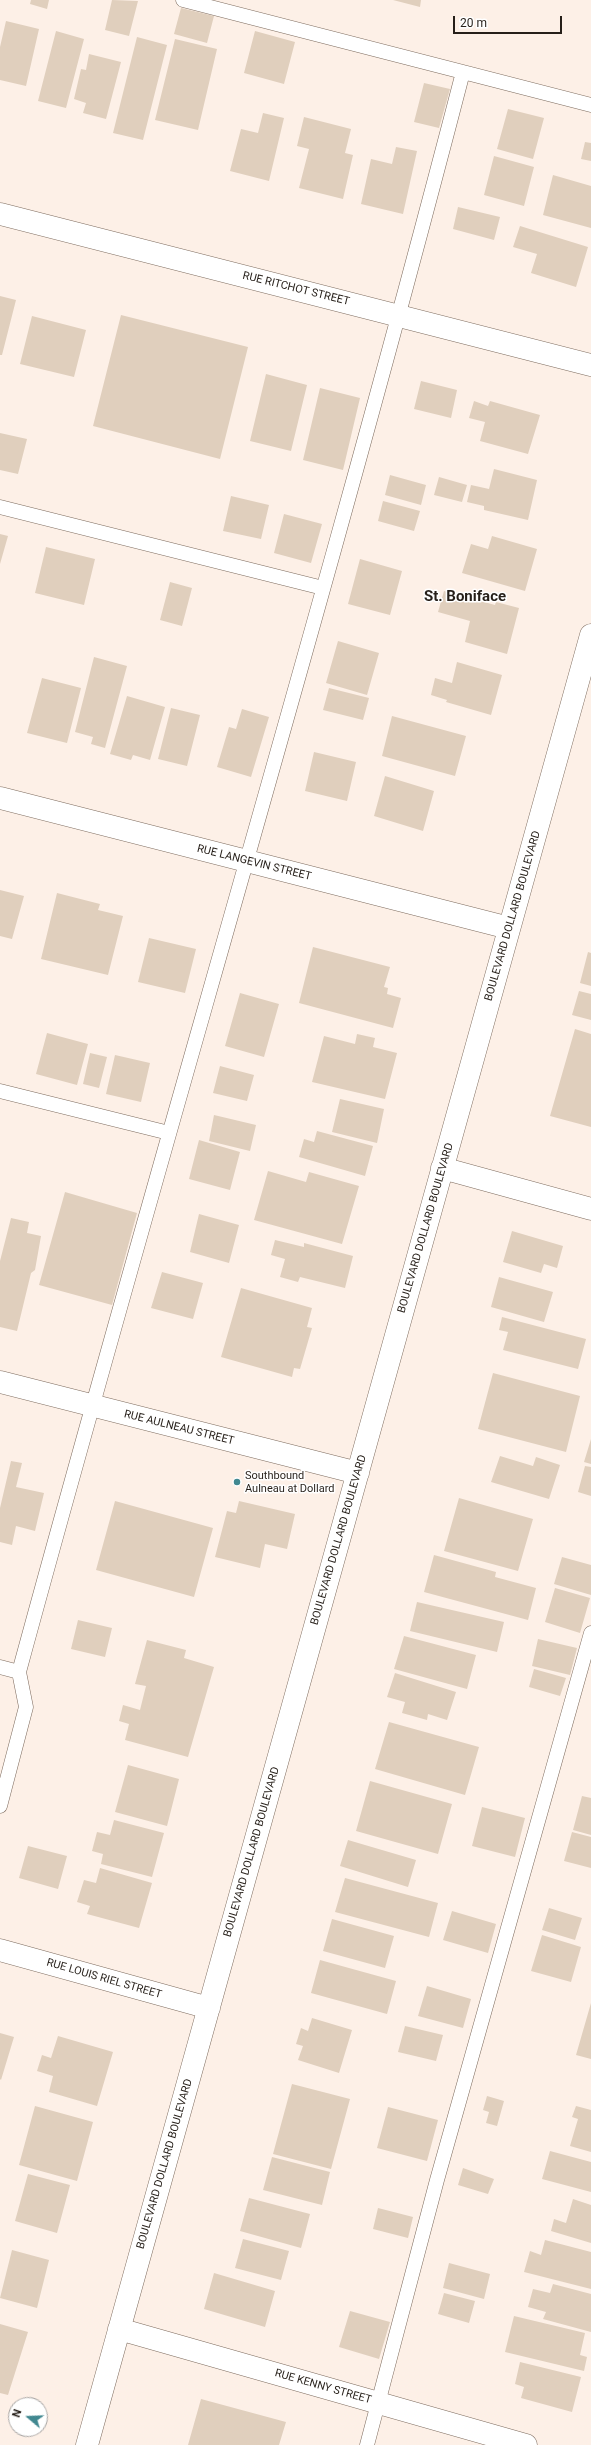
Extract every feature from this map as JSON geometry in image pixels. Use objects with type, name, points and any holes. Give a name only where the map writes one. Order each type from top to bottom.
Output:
[{"type":"street","name":"RUE RITCHOT STREET","points":[[0,214],[591,365]]},
{"type":"street","name":"BOULEVARD DOLLARD BOULEVARD","points":[[87,2445],[591,635]]},
{"type":"street","name":"RUE LANGEVIN STREET","points":[[0,798],[509,928]]},
{"type":"street","points":[[442,1168],[591,1209]]},
{"type":"street","name":"RUE AULNEAU STREET","points":[[0,1382],[358,1473]]},
{"type":"street","name":"RUE LOUIS RIEL STREET","points":[[0,1950],[209,2008]]},
{"type":"street","name":"RUE KENNY STREET","points":[[119,2329],[526,2445]]},
{"type":"lane","points":[[182,0],[591,105]]},
{"type":"lane","points":[[0,1806],[26,1707],[19,1672],[91,1406],[400,316],[463,72]]},
{"type":"lane","points":[[0,507],[323,588]]},
{"type":"lane","points":[[0,1091],[169,1133]]},
{"type":"lane","points":[[367,2445],[437,2180],[591,1633]]},
{"type":"lane","points":[[0,1667],[19,1672]]},
{"type":"building","points":[[31,0],[49,0],[47,9],[30,4]]},
{"type":"building","points":[[112,0],[138,1],[129,36],[105,30]]},
{"type":"building","points":[[393,0],[421,0],[420,7]]},
{"type":"building","points":[[181,8],[214,16],[207,43],[174,34]]},
{"type":"building","points":[[6,21],[39,29],[26,86],[0,80],[0,47]]},
{"type":"building","points":[[56,31],[84,39],[66,108],[38,101]]},
{"type":"building","points":[[255,31],[295,42],[284,84],[244,73]]},
{"type":"building","points":[[137,37],[167,45],[143,140],[113,133]]},
{"type":"building","points":[[175,39],[217,49],[198,130],[155,120]]},
{"type":"building","points":[[89,54],[121,62],[106,119],[83,113],[86,103],[74,99],[81,69],[86,70]]},
{"type":"building","points":[[424,83],[450,89],[439,128],[414,122]]},
{"type":"building","points":[[508,109],[544,118],[533,159],[497,149]]},
{"type":"building","points":[[263,113],[284,118],[269,181],[230,171],[241,129],[258,133]]},
{"type":"building","points":[[304,117],[351,129],[345,153],[353,155],[343,199],[299,188],[309,149],[297,146]]},
{"type":"building","points":[[585,142],[591,143],[591,161],[581,159]]},
{"type":"building","points":[[396,147],[417,151],[403,214],[361,204],[371,159],[392,164]]},
{"type":"building","points":[[494,156],[534,167],[524,206],[484,195]]},
{"type":"building","points":[[553,175],[591,186],[591,228],[543,215]]},
{"type":"building","points":[[458,207],[500,217],[494,240],[453,229]]},
{"type":"building","points":[[520,226],[588,247],[576,287],[531,273],[537,254],[513,247]]},
{"type":"building","points":[[0,296],[16,300],[2,355],[0,355]]},
{"type":"building","points":[[121,315],[248,347],[220,459],[93,426]]},
{"type":"building","points":[[32,316],[86,330],[74,377],[20,364]]},
{"type":"building","points":[[266,374],[307,385],[291,451],[250,441]]},
{"type":"building","points":[[421,381],[457,390],[451,418],[414,409]]},
{"type":"building","points":[[320,388],[360,398],[343,470],[303,460]]},
{"type":"building","points":[[474,401],[488,406],[490,401],[540,415],[528,454],[480,441],[485,422],[469,418]]},
{"type":"building","points":[[0,433],[27,439],[18,474],[0,470]]},
{"type":"building","points":[[494,469],[537,480],[528,520],[484,510],[484,506],[467,502],[471,485],[489,489]]},
{"type":"building","points":[[390,475],[426,485],[421,505],[385,495]]},
{"type":"building","points":[[439,477],[467,485],[462,502],[434,495]]},
{"type":"building","points":[[231,496],[269,505],[261,539],[223,531]]},
{"type":"building","points":[[383,501],[420,511],[414,531],[378,521]]},
{"type":"building","points":[[284,514],[322,524],[311,563],[274,553]]},
{"type":"building","points":[[0,534],[8,536],[0,564]]},
{"type":"building","points":[[492,536],[537,549],[525,591],[462,573],[471,544],[488,549]]},
{"type":"building","points":[[46,547],[95,559],[84,605],[35,593]]},
{"type":"building","points":[[360,559],[402,571],[390,615],[348,604]]},
{"type":"building","points":[[170,582],[192,588],[182,626],[160,620]]},
{"type":"building","points":[[444,591],[495,605],[496,602],[519,608],[507,654],[465,642],[470,621],[438,612]]},
{"type":"building","points":[[338,641],[379,653],[367,695],[326,683]]},
{"type":"building","points":[[94,657],[127,666],[105,748],[91,744],[93,737],[75,732]]},
{"type":"building","points":[[457,662],[502,675],[491,715],[446,702],[447,700],[431,695],[435,678],[452,683]]},
{"type":"building","points":[[42,678],[81,688],[67,743],[27,733]]},
{"type":"building","points":[[329,688],[369,698],[363,720],[323,710]]},
{"type":"building","points":[[127,696],[165,707],[150,760],[133,755],[131,760],[110,754]]},
{"type":"building","points":[[171,708],[200,715],[187,766],[158,759]]},
{"type":"building","points":[[242,709],[269,717],[251,777],[217,767],[229,727],[236,729]]},
{"type":"building","points":[[392,716],[466,736],[455,776],[382,756]]},
{"type":"building","points":[[314,752],[356,762],[347,801],[305,791]]},
{"type":"building","points":[[385,776],[434,791],[423,831],[374,816]]},
{"type":"building","points":[[0,890],[24,896],[12,939],[0,936]]},
{"type":"building","points":[[57,893],[100,904],[98,910],[123,916],[108,975],[41,959]]},
{"type":"building","points":[[149,938],[196,949],[185,993],[138,982]]},
{"type":"building","points":[[313,947],[390,967],[384,987],[388,988],[387,994],[401,998],[393,1028],[299,1003]]},
{"type":"building","points":[[588,952],[591,953],[591,986],[580,983]]},
{"type":"building","points":[[579,991],[591,994],[591,1020],[572,1015]]},
{"type":"building","points":[[240,993],[279,1004],[264,1057],[225,1046]]},
{"type":"building","points":[[575,1029],[591,1034],[591,1127],[550,1116]]},
{"type":"building","points":[[47,1033],[88,1044],[77,1085],[36,1074]]},
{"type":"building","points":[[357,1034],[375,1038],[373,1047],[397,1053],[385,1099],[312,1082],[324,1036],[355,1044]]},
{"type":"building","points":[[90,1053],[107,1057],[99,1088],[83,1084]]},
{"type":"building","points":[[115,1055],[150,1063],[141,1102],[106,1094]]},
{"type":"building","points":[[220,1066],[254,1075],[247,1101],[213,1093]]},
{"type":"building","points":[[340,1099],[384,1109],[377,1143],[332,1132]]},
{"type":"building","points":[[214,1115],[256,1125],[250,1151],[209,1141]]},
{"type":"building","points":[[317,1131],[373,1146],[365,1176],[299,1157],[304,1139],[314,1142]]},
{"type":"building","points":[[199,1140],[240,1152],[230,1190],[189,1179]]},
{"type":"building","points":[[268,1171],[306,1182],[309,1172],[359,1186],[342,1244],[254,1220]]},
{"type":"building","points":[[65,1192],[137,1213],[112,1305],[39,1285]]},
{"type":"building","points":[[199,1214],[239,1225],[229,1263],[190,1252]]},
{"type":"building","points":[[11,1218],[29,1222],[27,1233],[41,1236],[35,1270],[31,1273],[17,1331],[0,1327],[0,1261]]},
{"type":"building","points":[[512,1231],[563,1246],[557,1268],[544,1264],[541,1273],[503,1262]]},
{"type":"building","points":[[275,1240],[304,1247],[304,1243],[353,1256],[345,1288],[300,1277],[298,1282],[280,1277],[285,1259],[271,1255]]},
{"type":"building","points":[[162,1272],[203,1283],[193,1319],[151,1308]]},
{"type":"building","points":[[499,1277],[553,1292],[544,1322],[491,1307]]},
{"type":"building","points":[[241,1288],[312,1308],[307,1327],[312,1328],[300,1369],[294,1368],[292,1377],[221,1357]]},
{"type":"building","points":[[502,1317],[586,1339],[578,1369],[503,1350],[508,1332],[499,1330]]},
{"type":"building","points":[[493,1373],[580,1396],[566,1452],[478,1429]]},
{"type":"building","points":[[591,1439],[591,1464],[584,1462]]},
{"type":"building","points":[[500,1456],[533,1466],[536,1457],[560,1465],[549,1499],[491,1482]]},
{"type":"building","points":[[11,1461],[22,1463],[16,1487],[44,1493],[35,1531],[16,1526],[12,1545],[0,1542],[0,1508]]},
{"type":"building","points":[[585,1466],[591,1467],[591,1496],[578,1492]]},
{"type":"building","points":[[459,1498],[533,1519],[518,1571],[444,1551]]},
{"type":"building","points":[[115,1501],[213,1528],[194,1597],[96,1570]]},
{"type":"building","points":[[239,1501],[295,1514],[287,1549],[265,1544],[260,1568],[215,1557],[227,1511],[236,1513]]},
{"type":"building","points":[[434,1555],[496,1572],[495,1577],[536,1588],[528,1620],[424,1592]]},
{"type":"building","points":[[562,1557],[591,1565],[591,1595],[554,1584]]},
{"type":"building","points":[[555,1588],[590,1598],[580,1633],[545,1622]]},
{"type":"building","points":[[417,1602],[504,1622],[497,1652],[410,1631]]},
{"type":"building","points":[[78,1620],[112,1628],[105,1657],[71,1649]]},
{"type":"building","points":[[404,1636],[476,1655],[467,1689],[394,1669]]},
{"type":"building","points":[[538,1639],[577,1648],[570,1675],[532,1666]]},
{"type":"building","points":[[147,1640],[186,1650],[184,1658],[214,1667],[188,1757],[125,1740],[129,1724],[119,1721],[123,1705],[140,1710],[146,1686],[135,1684]]},
{"type":"building","points":[[534,1669],[566,1678],[560,1696],[529,1687]]},
{"type":"building","points":[[395,1673],[456,1692],[447,1720],[428,1714],[427,1720],[402,1713],[405,1702],[387,1697]]},
{"type":"building","points":[[389,1722],[479,1747],[465,1795],[375,1769]]},
{"type":"building","points":[[128,1765],[179,1779],[167,1826],[115,1812]]},
{"type":"building","points":[[370,1781],[452,1804],[438,1854],[356,1831]]},
{"type":"building","points":[[582,1796],[591,1798],[591,1835],[573,1830]]},
{"type":"building","points":[[482,1807],[525,1818],[515,1857],[472,1846]]},
{"type":"building","points":[[114,1820],[164,1833],[152,1877],[101,1864],[103,1854],[92,1851],[97,1832],[110,1835]]},
{"type":"building","points":[[572,1832],[591,1837],[591,1868],[564,1861]]},
{"type":"building","points":[[348,1840],[416,1860],[408,1887],[340,1866]]},
{"type":"building","points":[[28,1846],[67,1856],[58,1889],[19,1878]]},
{"type":"building","points":[[100,1868],[152,1883],[139,1928],[87,1914],[90,1906],[77,1902],[84,1880],[96,1883]]},
{"type":"building","points":[[345,1878],[438,1903],[429,1937],[335,1912]]},
{"type":"building","points":[[549,1908],[582,1918],[575,1940],[542,1930]]},
{"type":"building","points":[[452,1911],[496,1924],[488,1953],[443,1940]]},
{"type":"building","points":[[332,1919],[394,1936],[385,1968],[323,1951]]},
{"type":"building","points":[[542,1935],[581,1947],[571,1982],[531,1971]]},
{"type":"building","points":[[320,1960],[396,1981],[387,2014],[311,1993]]},
{"type":"building","points":[[427,1986],[471,1999],[463,2028],[418,2016]]},
{"type":"building","points":[[591,2003],[591,2059],[576,2055]]},
{"type":"building","points":[[312,2018],[352,2030],[339,2073],[298,2060],[303,2046],[296,2044],[301,2028],[308,2031]]},
{"type":"building","points":[[405,2026],[443,2035],[436,2061],[398,2052]]},
{"type":"building","points":[[0,2033],[14,2037],[1,2080],[0,2079]]},
{"type":"building","points":[[58,2036],[113,2052],[97,2106],[49,2092],[53,2076],[37,2071],[42,2055],[51,2058]]},
{"type":"building","points":[[292,2084],[350,2099],[331,2169],[273,2154]]},
{"type":"building","points":[[487,2096],[504,2101],[497,2126],[486,2123],[489,2112],[483,2110]]},
{"type":"building","points":[[35,2106],[93,2122],[77,2181],[19,2165]]},
{"type":"building","points":[[576,2106],[591,2110],[591,2152],[570,2146],[578,2119],[572,2117]]},
{"type":"building","points":[[388,2107],[438,2120],[427,2161],[377,2148]]},
{"type":"building","points":[[550,2151],[591,2162],[591,2192],[542,2179]]},
{"type":"building","points":[[272,2157],[330,2172],[322,2205],[263,2190]]},
{"type":"building","points":[[463,2168],[494,2179],[488,2194],[458,2185]]},
{"type":"building","points":[[28,2174],[70,2185],[57,2233],[15,2221]]},
{"type":"building","points":[[249,2198],[310,2214],[301,2248],[240,2231]]},
{"type":"building","points":[[573,2199],[591,2205],[591,2243],[551,2231],[554,2219],[566,2223]]},
{"type":"building","points":[[378,2208],[413,2217],[408,2238],[373,2229]]},
{"type":"building","points":[[243,2239],[289,2251],[281,2280],[235,2268]]},
{"type":"building","points":[[545,2240],[591,2252],[591,2289],[524,2272],[530,2251],[541,2255]]},
{"type":"building","points":[[12,2250],[49,2260],[37,2308],[0,2298]]},
{"type":"building","points":[[449,2263],[490,2274],[484,2299],[443,2288]]},
{"type":"building","points":[[214,2273],[275,2291],[265,2327],[204,2309]]},
{"type":"building","points":[[553,2284],[591,2294],[591,2332],[543,2319],[546,2312],[528,2307],[533,2289],[550,2293]]},
{"type":"building","points":[[444,2293],[475,2301],[469,2323],[438,2314]]},
{"type":"building","points":[[350,2311],[390,2322],[379,2359],[339,2347]]},
{"type":"building","points":[[514,2316],[585,2333],[580,2355],[587,2357],[584,2371],[505,2352]]},
{"type":"building","points":[[0,2324],[28,2332],[8,2395],[0,2393]]},
{"type":"building","points":[[520,2362],[581,2377],[572,2412],[521,2398],[524,2387],[515,2384]]},
{"type":"building","points":[[201,2399],[286,2422],[279,2445],[188,2445]]},
{"type":"place","name":"Southbound Aulneau at Dollard","points":[[237,1482]]},
{"type":"district","name":"St. Boniface","points":[[465,597]]}]
